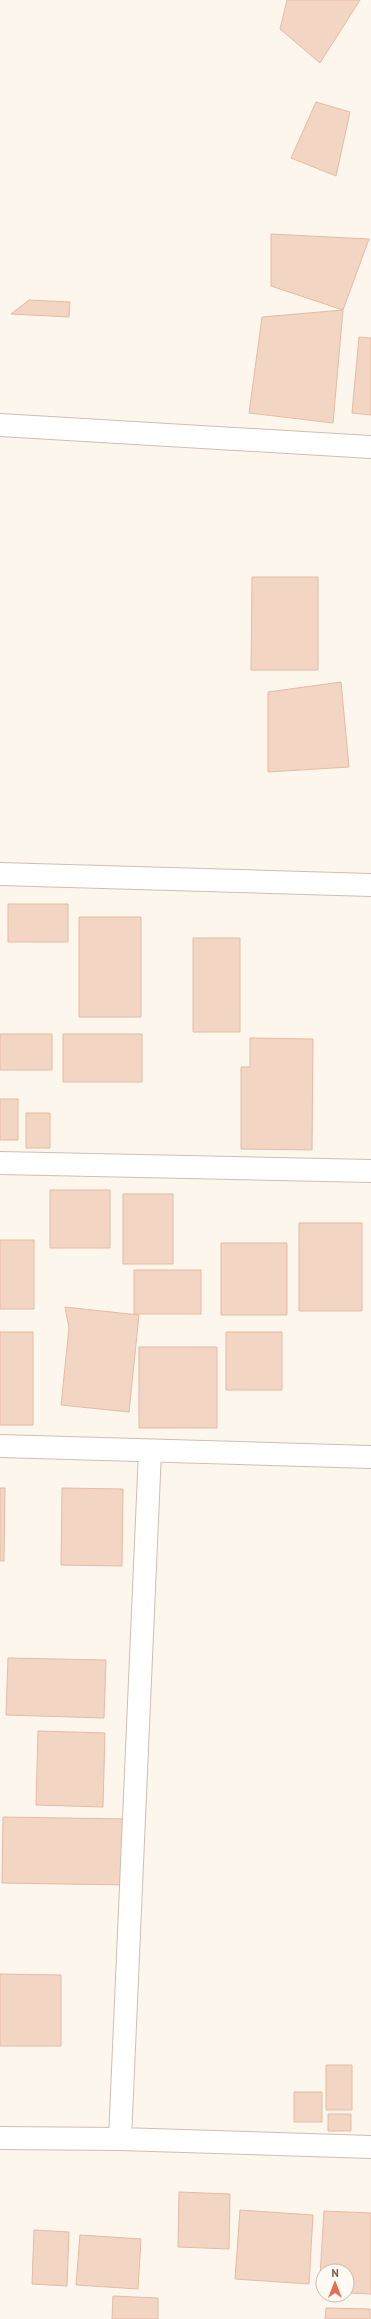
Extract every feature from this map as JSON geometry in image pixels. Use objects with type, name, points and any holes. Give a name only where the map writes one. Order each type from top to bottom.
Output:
[{"type":"street","points":[[0,425],[371,447]]},
{"type":"street","points":[[0,874],[371,885]]},
{"type":"street","points":[[0,1163],[371,1171]]},
{"type":"street","points":[[0,1446],[371,1457]]},
{"type":"street","points":[[120,2138],[150,1451]]},
{"type":"street","points":[[0,2138],[120,2138],[371,2147]]},
{"type":"building","points":[[287,0],[360,0],[320,63],[280,29]]},
{"type":"building","points":[[316,102],[350,112],[336,176],[291,158]]},
{"type":"building","points":[[271,234],[369,239],[343,310],[271,286]]},
{"type":"building","points":[[29,300],[70,302],[69,317],[11,314]]},
{"type":"building","points":[[343,310],[333,423],[249,413],[262,317]]},
{"type":"building","points":[[359,337],[371,338],[371,415],[352,413]]},
{"type":"building","points":[[252,577],[318,577],[318,670],[251,670]]},
{"type":"building","points":[[341,682],[349,767],[268,772],[268,692]]},
{"type":"building","points":[[8,904],[68,904],[68,942],[8,942]]},
{"type":"building","points":[[79,917],[141,917],[141,1017],[79,1017]]},
{"type":"building","points":[[193,938],[240,938],[240,1032],[193,1032]]},
{"type":"building","points":[[0,1034],[52,1034],[52,1070],[0,1070]]},
{"type":"building","points":[[63,1034],[142,1034],[142,1082],[63,1082]]},
{"type":"building","points":[[250,1038],[313,1039],[312,1150],[241,1149],[241,1067],[250,1067]]},
{"type":"building","points":[[0,1099],[18,1099],[18,1140],[0,1140]]},
{"type":"building","points":[[26,1113],[50,1113],[50,1148],[26,1148]]},
{"type":"building","points":[[50,1190],[110,1190],[110,1248],[50,1248]]},
{"type":"building","points":[[123,1194],[173,1194],[173,1264],[123,1264]]},
{"type":"building","points":[[299,1223],[362,1223],[362,1311],[299,1311]]},
{"type":"building","points":[[0,1240],[34,1240],[34,1309],[0,1309]]},
{"type":"building","points":[[221,1243],[287,1243],[287,1315],[221,1315]]},
{"type":"building","points":[[134,1270],[201,1270],[201,1314],[134,1314]]},
{"type":"building","points":[[65,1307],[139,1315],[129,1412],[61,1405],[69,1328]]},
{"type":"building","points":[[0,1332],[33,1332],[33,1425],[0,1425]]},
{"type":"building","points":[[226,1332],[282,1332],[282,1390],[226,1390]]},
{"type":"building","points":[[139,1347],[217,1347],[217,1428],[139,1428]]},
{"type":"building","points":[[0,1488],[5,1488],[4,1561],[0,1561]]},
{"type":"building","points":[[62,1488],[123,1489],[122,1566],[61,1565]]},
{"type":"building","points":[[8,1658],[106,1660],[104,1718],[6,1715]]},
{"type":"building","points":[[38,1731],[105,1733],[103,1807],[36,1805]]},
{"type":"building","points":[[3,1817],[128,1819],[127,1885],[2,1883]]},
{"type":"building","points":[[0,1974],[61,1975],[61,2046],[0,2046]]},
{"type":"building","points":[[326,2065],[352,2065],[352,2110],[326,2110]]},
{"type":"building","points":[[294,2092],[322,2092],[322,2122],[294,2122]]},
{"type":"building","points":[[328,2114],[351,2114],[351,2131],[328,2131]]},
{"type":"building","points":[[179,2192],[230,2194],[229,2249],[178,2247]]},
{"type":"building","points":[[240,2210],[313,2215],[309,2284],[235,2279]]},
{"type":"building","points":[[324,2211],[371,2213],[371,2294],[355,2293],[355,2263],[321,2263]]},
{"type":"building","points":[[34,2230],[69,2232],[67,2286],[32,2284]]},
{"type":"building","points":[[80,2235],[141,2239],[138,2289],[76,2285]]},
{"type":"building","points":[[113,2296],[158,2298],[158,2319],[112,2319]]},
{"type":"building","points":[[326,2308],[370,2309],[370,2319],[325,2319]]}]
